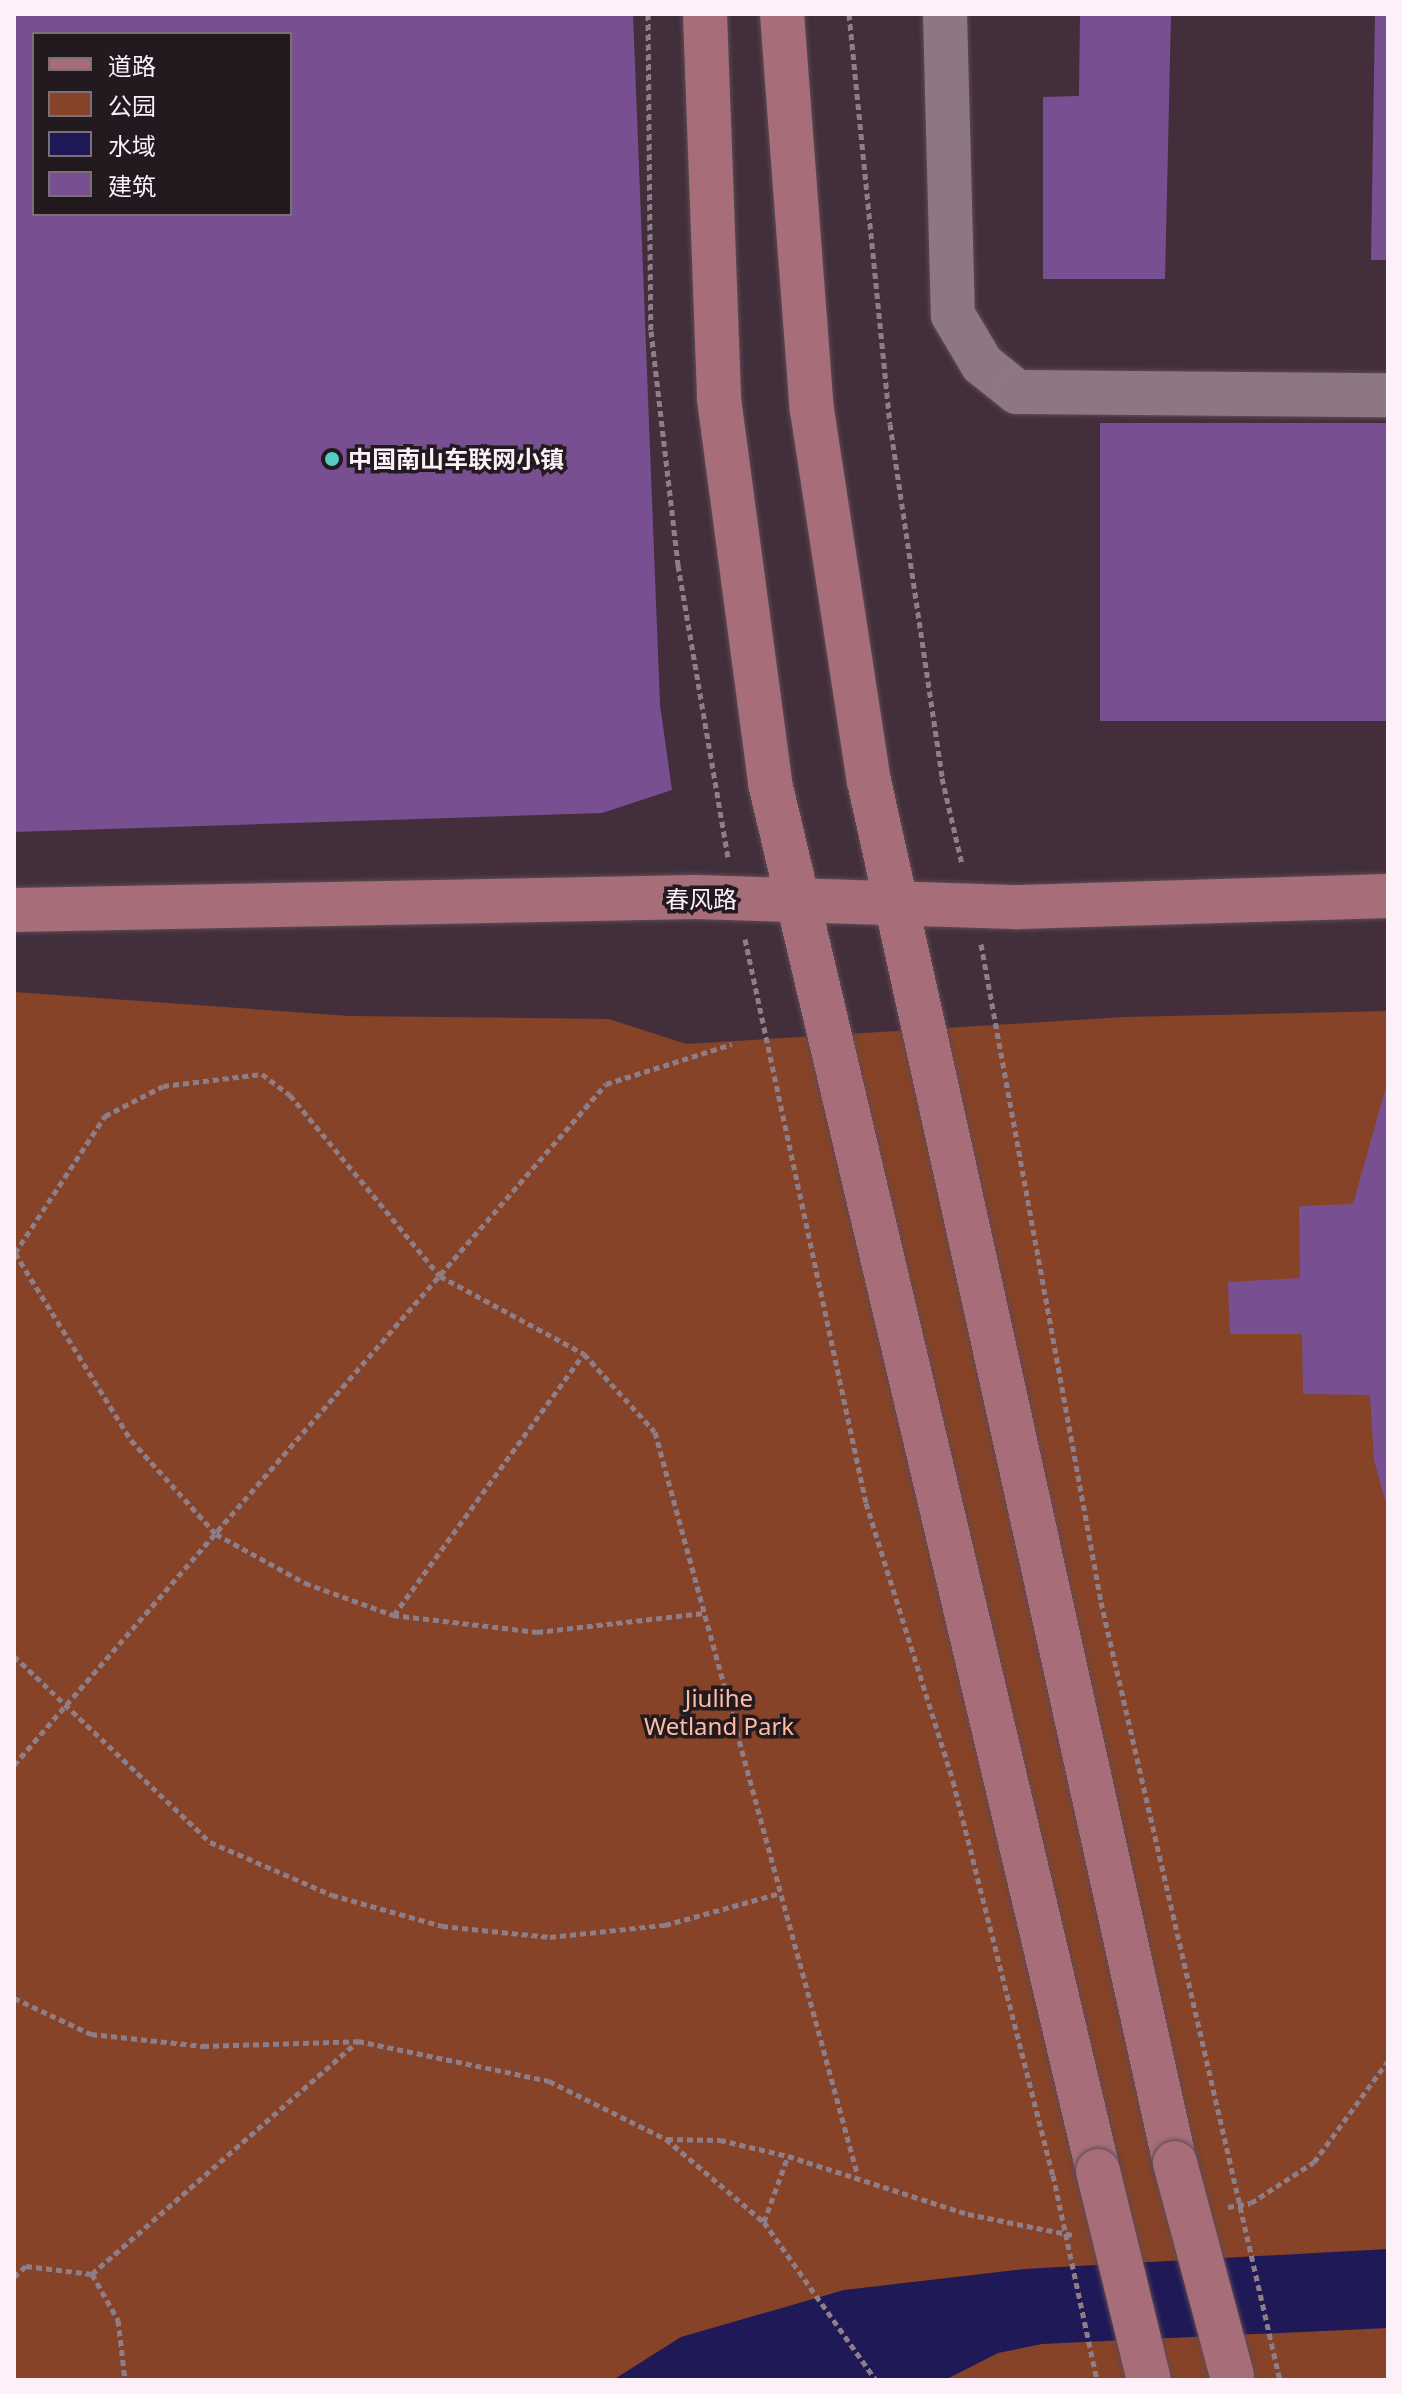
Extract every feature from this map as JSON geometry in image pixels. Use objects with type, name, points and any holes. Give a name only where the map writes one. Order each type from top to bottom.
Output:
[{"type":"main road","points":[[705,14],[719,399],[770,783],[1149,2380]]},
{"type":"main road","points":[[782,14],[812,410],[895,903],[1175,2163],[1232,2378]]},
{"type":"main road","name":"春风路","points":[[14,910],[798,901],[972,906],[1388,896]]},
{"type":"street","points":[[945,14],[953,315],[982,364],[1017,392],[1388,395]]},
{"type":"path","points":[[849,14],[890,424],[942,778],[1001,1029],[1101,1602],[1280,2380]]},
{"type":"path","points":[[14,1765],[606,1084],[732,1044]]},
{"type":"path","points":[[704,1613],[537,1632],[393,1615],[305,1583],[216,1534],[131,1440],[14,1252],[105,1116],[163,1086],[262,1074],[290,1095],[440,1276],[584,1354],[655,1432],[857,2173]]},
{"type":"path","points":[[393,1615],[584,1354]]},
{"type":"path","points":[[14,1656],[210,1842],[332,1895],[442,1926],[579,1934],[665,1925],[780,1893]]},
{"type":"path","points":[[14,1998],[91,2034],[203,2046],[358,2041],[549,2081],[666,2139],[764,2222],[876,2380]]},
{"type":"path","points":[[14,2277],[26,2266],[92,2274],[358,2041]]},
{"type":"path","points":[[1221,2208],[1251,2203],[1314,2162],[1388,2061]]},
{"type":"path","points":[[666,2139],[720,2140],[857,2173],[968,2214],[1084,2233]]},
{"type":"path","points":[[764,2222],[788,2156]]},
{"type":"path","points":[[1053,2175],[1097,2380]]},
{"type":"path","points":[[92,2274],[118,2320],[125,2380]]},
{"type":"green space","name":"Jiulihe Wetland Park","points":[[14,992],[349,1016],[609,1019],[686,1044],[1124,1017],[1388,1011],[1388,2380],[14,2380]]},
{"type":"water","points":[[1388,2249],[1388,2328],[1042,2344],[998,2353],[945,2380],[613,2380],[681,2337],[844,2290],[1024,2269]]},
{"type":"building","name":"中国南山车联网小镇","points":[[14,14],[633,14],[660,705],[672,790],[602,813],[14,832]]},
{"type":"building","points":[[1080,14],[1171,14],[1165,279],[1043,279],[1043,97],[1079,96]]},
{"type":"building","points":[[1375,14],[1388,14],[1388,260],[1371,260]]},
{"type":"building","points":[[1100,423],[1388,423],[1388,721],[1100,721]]},
{"type":"building","points":[[1388,1080],[1387,1507],[1374,1460],[1370,1395],[1303,1394],[1302,1334],[1230,1334],[1228,1282],[1300,1278],[1299,1206],[1353,1204]]},
{"type":"place","name":"中国南山车联网小镇","points":[[332,459]]}]
